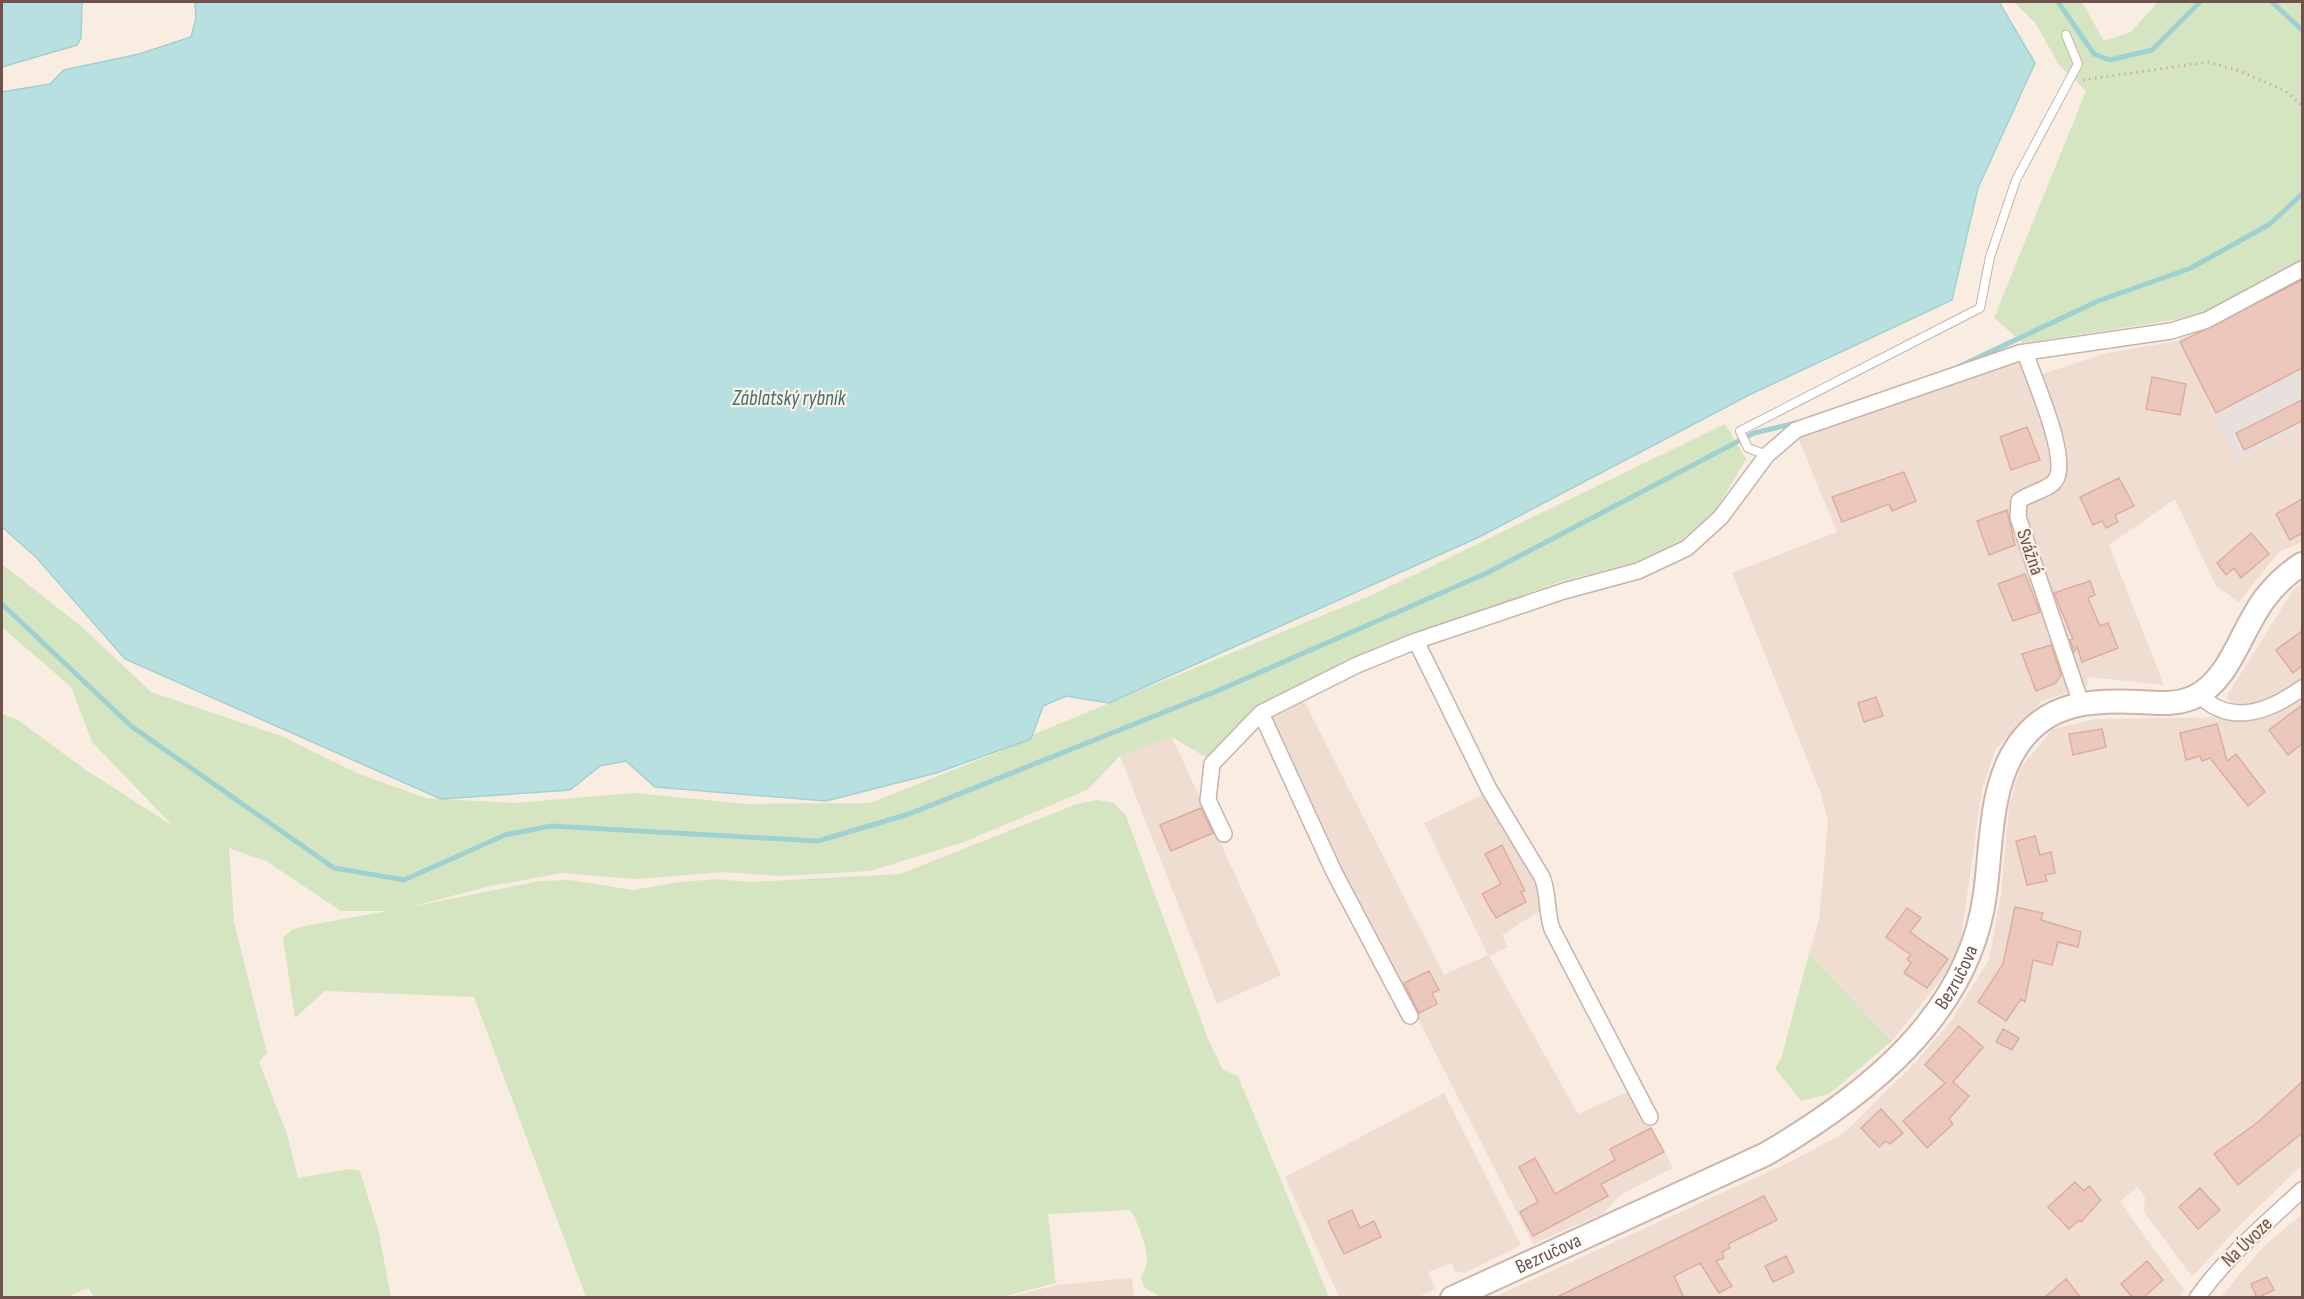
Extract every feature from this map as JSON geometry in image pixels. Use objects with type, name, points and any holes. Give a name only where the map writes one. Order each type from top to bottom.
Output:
[{"type":"main road","points":[[2199,695],[2223,671],[2265,598],[2277,584],[2302,564]]},
{"type":"main road","name":"Bezručova","points":[[1452,1298],[1766,1154],[1833,1112],[1898,1057],[1935,1015],[1959,980],[1970,956],[1985,896],[1999,786],[2012,755],[2031,729],[2063,708],[2081,703],[2178,702],[2199,695]]},
{"type":"street","points":[[1224,834],[1208,800],[1212,764],[1261,713],[1357,664],[1416,641],[1564,591],[1638,571],[1687,548],[1721,517],[1767,455],[1796,429],[2025,352],[2171,331],[2207,320],[2302,269]]},
{"type":"street","name":"Svážná","points":[[2025,352],[2060,453],[2060,472],[2053,483],[2028,494],[2019,501],[2018,517],[2081,703]]},
{"type":"street","points":[[1416,641],[1489,789],[1542,877],[1546,887],[1546,911],[1552,929],[1650,1117]]},
{"type":"street","points":[[2199,695],[2220,711],[2232,713],[2279,704],[2302,688]]},
{"type":"street","points":[[1261,713],[1334,872],[1410,1016]]},
{"type":"street","name":"Na Úvoze","points":[[2197,1298],[2233,1255],[2302,1190]]},
{"type":"lane","points":[[1767,455],[1748,448],[1740,431],[1980,308],[1990,257],[2016,180],[2069,82],[2078,60],[2066,35]]},
{"type":"path","points":[[2069,82],[2208,62],[2237,70],[2284,90],[2302,105]]},
{"type":"shaded area","points":[[2302,266],[2302,428],[2239,460],[2177,341]]},
{"type":"shaded area","points":[[2177,341],[2239,459],[2302,428],[2302,542],[2279,552],[2239,602],[2216,586],[2175,499],[2109,545],[2164,685],[2088,677],[2087,686],[2042,701],[1995,750],[1982,790],[1960,945],[1953,964],[1892,1041],[1809,954],[1819,920],[1828,821],[1820,791],[1732,573],[1837,532],[1798,438],[1811,428],[1904,395],[2020,362],[2027,379],[2107,353]]},
{"type":"shaded area","points":[[2302,584],[2302,680],[2280,697],[2235,706],[2226,697],[2294,589]]},
{"type":"shaded area","points":[[2302,696],[2302,1165],[2244,1221],[2192,1277],[2144,1212],[2145,1196],[2137,1187],[2120,1202],[2184,1290],[2178,1297],[1492,1298],[1792,1161],[1844,1133],[1914,1064],[1951,1021],[1989,960],[2001,894],[2009,805],[2021,767],[2053,729],[2095,719],[2230,717],[2243,722],[2283,710]]},
{"type":"shaded area","points":[[1304,701],[1444,975],[1488,955],[1424,823],[1482,795],[1521,854],[1543,902],[1540,911],[1502,935],[1508,947],[1489,956],[1578,1114],[1632,1090],[1673,1168],[1620,1195],[1602,1214],[1533,1244],[1368,921],[1364,922],[1270,719]]},
{"type":"shaded area","points":[[1172,737],[1281,975],[1217,1004],[1120,756]]},
{"type":"shaded area","points":[[1444,1093],[1521,1245],[1465,1273],[1455,1271],[1452,1263],[1428,1272],[1436,1289],[1418,1297],[1339,1297],[1285,1177]]},
{"type":"shaded area","points":[[2302,1214],[2302,1297],[2220,1298],[2261,1249]]},
{"type":"shaded area","points":[[1132,1278],[1134,1297],[1008,1297],[1057,1285]]},
{"type":"green space","points":[[2014,2],[2082,2],[2104,41],[2131,32],[2158,2],[2300,2],[2302,4],[2302,260],[2200,316],[2023,343],[1994,318],[2086,91],[2059,65],[2036,24]]},
{"type":"green space","points":[[1725,424],[1746,459],[1716,510],[1680,541],[1633,563],[1562,581],[1350,658],[1253,715],[1207,758],[1172,737],[1120,756],[1087,790],[964,842],[870,871],[778,876],[723,872],[636,879],[562,873],[490,886],[410,907],[540,881],[570,880],[633,890],[716,879],[751,882],[900,874],[1077,804],[1097,800],[1114,803],[1126,816],[1208,1039],[1223,1070],[1238,1076],[1329,1297],[1161,1297],[1145,1288],[1141,1279],[1146,1266],[1147,1254],[1130,1210],[1048,1214],[1056,1283],[1002,1297],[586,1297],[474,997],[325,991],[295,1018],[283,938],[292,930],[305,926],[388,911],[341,911],[268,862],[229,848],[234,922],[267,1053],[259,1062],[287,1134],[298,1178],[350,1169],[360,1171],[378,1229],[391,1297],[95,1298],[88,1288],[67,1297],[2,1297],[2,714],[18,720],[86,770],[173,826],[92,742],[71,687],[2,627],[2,564],[82,627],[151,692],[284,737],[359,774],[426,798],[515,803],[635,793],[746,804],[870,803],[1031,739],[1032,735],[1372,595]]},
{"type":"green space","points":[[1809,954],[1892,1041],[1829,1094],[1801,1101],[1775,1068],[1781,1059]]},
{"type":"water","points":[[2,2],[82,2],[81,38],[77,45],[2,67]]},
{"type":"water","name":"Záblatský rybník","points":[[195,2],[1999,2],[2035,63],[1978,188],[1952,300],[1749,395],[1479,537],[1109,703],[1066,696],[1043,706],[1031,739],[936,773],[826,801],[655,787],[626,761],[600,766],[570,790],[441,799],[125,659],[36,557],[2,527],[2,92],[50,84],[64,70],[139,54],[191,37],[196,18]]},
{"type":"building","points":[[2302,280],[2302,368],[2216,413],[2180,342]]},
{"type":"building","points":[[2152,377],[2186,384],[2180,415],[2146,409]]},
{"type":"building","points":[[2302,400],[2302,421],[2244,450],[2236,433]]},
{"type":"building","points":[[2027,427],[2040,460],[2011,470],[2000,437]]},
{"type":"building","points":[[1904,472],[1916,501],[1892,511],[1889,504],[1842,522],[1832,497]]},
{"type":"building","points":[[2119,478],[2134,506],[2115,515],[2118,522],[2106,528],[2102,521],[2093,525],[2080,497]]},
{"type":"building","points":[[2302,499],[2302,533],[2290,540],[2276,514]]},
{"type":"building","points":[[2007,510],[2015,545],[1989,555],[1977,521]]},
{"type":"building","points":[[2251,533],[2269,554],[2241,578],[2234,568],[2226,575],[2217,563]]},
{"type":"building","points":[[2025,574],[2040,612],[2013,621],[1998,584]]},
{"type":"building","points":[[2090,581],[2095,595],[2088,598],[2100,626],[2108,623],[2118,648],[2082,662],[2077,647],[2074,652],[2070,640],[2073,639],[2054,593]]},
{"type":"building","points":[[2302,631],[2302,666],[2293,673],[2276,650]]},
{"type":"building","points":[[2051,645],[2061,675],[2056,683],[2036,691],[2022,654]]},
{"type":"building","points":[[1876,697],[1883,716],[1864,722],[1858,703]]},
{"type":"building","points":[[2302,705],[2302,744],[2288,755],[2269,730]]},
{"type":"building","points":[[2217,724],[2227,761],[2236,754],[2265,792],[2248,806],[2210,758],[2202,761],[2200,756],[2186,760],[2180,733]]},
{"type":"building","points":[[2102,729],[2106,747],[2073,755],[2069,734]]},
{"type":"building","points":[[1201,808],[1213,833],[1171,851],[1160,825]]},
{"type":"building","points":[[2035,836],[2040,855],[2051,852],[2055,873],[2045,875],[2047,881],[2027,885],[2016,841]]},
{"type":"building","points":[[1502,845],[1525,891],[1521,892],[1526,902],[1496,918],[1482,894],[1501,884],[1485,854]]},
{"type":"building","points":[[2015,907],[2043,913],[2041,920],[2081,932],[2078,947],[2058,942],[2052,965],[2033,960],[2025,1002],[2021,999],[2006,1021],[1978,1002],[2003,964]]},
{"type":"building","points":[[1907,908],[1921,918],[1910,932],[1948,959],[1927,988],[1904,973],[1911,963],[1907,959],[1911,955],[1886,937]]},
{"type":"building","points":[[1429,971],[1439,990],[1432,993],[1437,1004],[1419,1013],[1404,983]]},
{"type":"building","points":[[1959,1026],[1983,1047],[1953,1082],[1969,1096],[1949,1119],[1953,1124],[1927,1148],[1903,1121],[1945,1083],[1925,1065]]},
{"type":"building","points":[[2003,1029],[2019,1038],[2012,1050],[1996,1042]]},
{"type":"building","points":[[2302,1082],[2302,1133],[2238,1185],[2214,1154],[2257,1123]]},
{"type":"building","points":[[1881,1109],[1903,1133],[1890,1144],[1886,1141],[1879,1147],[1861,1128]]},
{"type":"building","points":[[1651,1128],[1664,1152],[1601,1184],[1608,1196],[1533,1236],[1520,1212],[1538,1202],[1519,1167],[1535,1158],[1555,1194],[1615,1160],[1610,1149]]},
{"type":"building","points":[[2075,1182],[2084,1191],[2089,1186],[2101,1200],[2081,1222],[2079,1220],[2069,1229],[2048,1207]]},
{"type":"building","points":[[2200,1188],[2220,1210],[2198,1229],[2179,1207]]},
{"type":"building","points":[[1764,1196],[1777,1220],[1728,1244],[1730,1248],[1722,1252],[1724,1258],[1716,1261],[1732,1286],[1719,1293],[1700,1263],[1674,1276],[1684,1298],[1555,1298]]},
{"type":"building","points":[[1352,1210],[1360,1228],[1374,1221],[1381,1237],[1344,1254],[1328,1221]]},
{"type":"building","points":[[1786,1256],[1794,1272],[1773,1282],[1765,1266]]},
{"type":"building","points":[[2147,1261],[2163,1280],[2143,1298],[2133,1298],[2121,1284]]},
{"type":"building","points":[[2267,1277],[2274,1290],[2257,1298],[2251,1284]]},
{"type":"building","points":[[2066,1279],[2081,1298],[2044,1298]]},
{"type":"waterway","points":[[2058,2],[2094,54],[2110,60],[2152,50],[2200,2]]},
{"type":"waterway","points":[[2272,2],[2302,30]]},
{"type":"waterway","points":[[1958,367],[2098,301],[2191,268],[2270,224],[2302,194]]},
{"type":"waterway","points":[[2,604],[131,726],[334,868],[404,880],[505,835],[551,826],[818,841],[909,814],[1217,691],[1487,573],[1754,433],[1796,423]]}]
